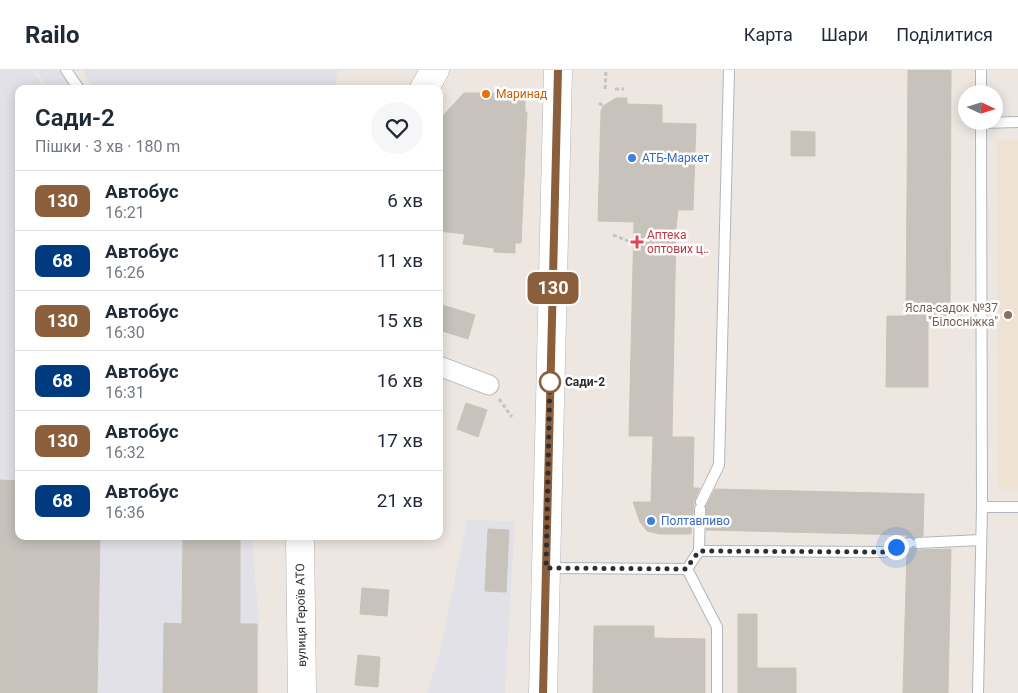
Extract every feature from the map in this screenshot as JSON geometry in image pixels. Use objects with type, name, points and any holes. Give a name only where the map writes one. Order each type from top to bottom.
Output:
[{"type":"street","points":[[426,85],[435,70]]},
{"type":"street","points":[[543,693],[558,70]]},
{"type":"street","points":[[443,368],[489,385]]},
{"type":"street","name":"вулиця Героїв АТО","points":[[300,540],[302,693]]},
{"type":"lane","points":[[66,70],[76,85]]},
{"type":"lane","points":[[686,569],[699,551],[701,506],[719,465],[729,70]]},
{"type":"lane","points":[[981,70],[981,85]]},
{"type":"lane","points":[[1003,122],[1018,122]]},
{"type":"lane","points":[[978,693],[982,507],[981,130]]},
{"type":"lane","points":[[982,507],[1018,507]]},
{"type":"lane","points":[[699,551],[884,552],[914,543],[981,540]]},
{"type":"lane","points":[[546,568],[686,569]]},
{"type":"lane","points":[[686,569],[717,627],[717,693]]},
{"type":"path","points":[[605,89],[606,70]]},
{"type":"path","points":[[615,89],[624,89]]},
{"type":"path","points":[[599,103],[603,106]]},
{"type":"path","points":[[612,235],[634,243]]},
{"type":"shaded area","points":[[0,70],[33,70],[43,85],[15,85],[15,540],[252,540],[259,624],[258,693],[0,693]]},
{"type":"shaded area","points":[[36,70],[58,70],[68,85],[45,85]]},
{"type":"shaded area","points":[[82,70],[338,70],[336,85],[91,85]]},
{"type":"shaded area","name":"Ясла-садок №37 \"Білосніжка\"","points":[[997,140],[1018,140],[1018,489],[998,489]]},
{"type":"shaded area","points":[[467,520],[515,521],[505,693],[427,693],[440,651]]},
{"type":"building","points":[[908,70],[951,70],[950,316],[928,316],[928,387],[886,387],[887,316],[906,316]]},
{"type":"building","points":[[464,93],[525,93],[525,112],[527,112],[521,243],[515,243],[515,253],[494,252],[494,248],[463,244],[465,234],[443,231],[443,116]]},
{"type":"building","points":[[616,98],[627,98],[627,104],[662,105],[662,123],[696,124],[693,210],[678,210],[676,228],[672,437],[694,437],[693,488],[700,488],[694,502],[691,534],[659,534],[647,531],[640,522],[633,502],[651,502],[653,436],[629,436],[634,222],[598,221],[601,111],[603,106]]},
{"type":"building","points":[[791,131],[815,132],[815,156],[791,156]]},
{"type":"building","points":[[443,305],[475,315],[468,339],[443,331]]},
{"type":"building","points":[[466,403],[487,410],[478,437],[457,429]]},
{"type":"building","points":[[0,480],[15,481],[15,540],[100,540],[97,693],[0,693]]},
{"type":"building","points":[[715,489],[924,494],[923,536],[914,538],[907,535],[706,530],[706,506]]},
{"type":"building","points":[[488,529],[509,530],[506,592],[485,591]]},
{"type":"building","points":[[183,540],[240,540],[240,624],[257,624],[257,693],[163,693],[164,623],[182,624]]},
{"type":"building","points":[[914,548],[918,550],[951,549],[948,693],[903,693],[907,551]]},
{"type":"building","points":[[362,588],[389,590],[387,616],[360,614]]},
{"type":"building","points":[[738,614],[757,614],[757,668],[796,668],[796,693],[738,693]]},
{"type":"building","points":[[594,626],[654,626],[654,638],[705,639],[705,693],[593,693]]},
{"type":"building","points":[[358,655],[380,657],[378,687],[355,685]]},
{"type":"bus line","name":"130","points":[[543,693],[558,70]]},
{"type":"place","name":"Маринад","points":[[486,94]]},
{"type":"place","name":"АТБ-Маркет","points":[[632,158]]},
{"type":"place","name":"Аптека оптових ц‥","points":[[637,242]]},
{"type":"place","name":"Ясла-садок №37 \"Білосніжка\"","points":[[1008,315]]},
{"type":"place","name":"Сади-2","points":[[550,382]]},
{"type":"place","name":"Полтавпиво","points":[[651,521]]},
{"type":"route","points":[[550,382],[550,378],[546,568],[686,569],[699,551],[884,552],[896,547]]}]
